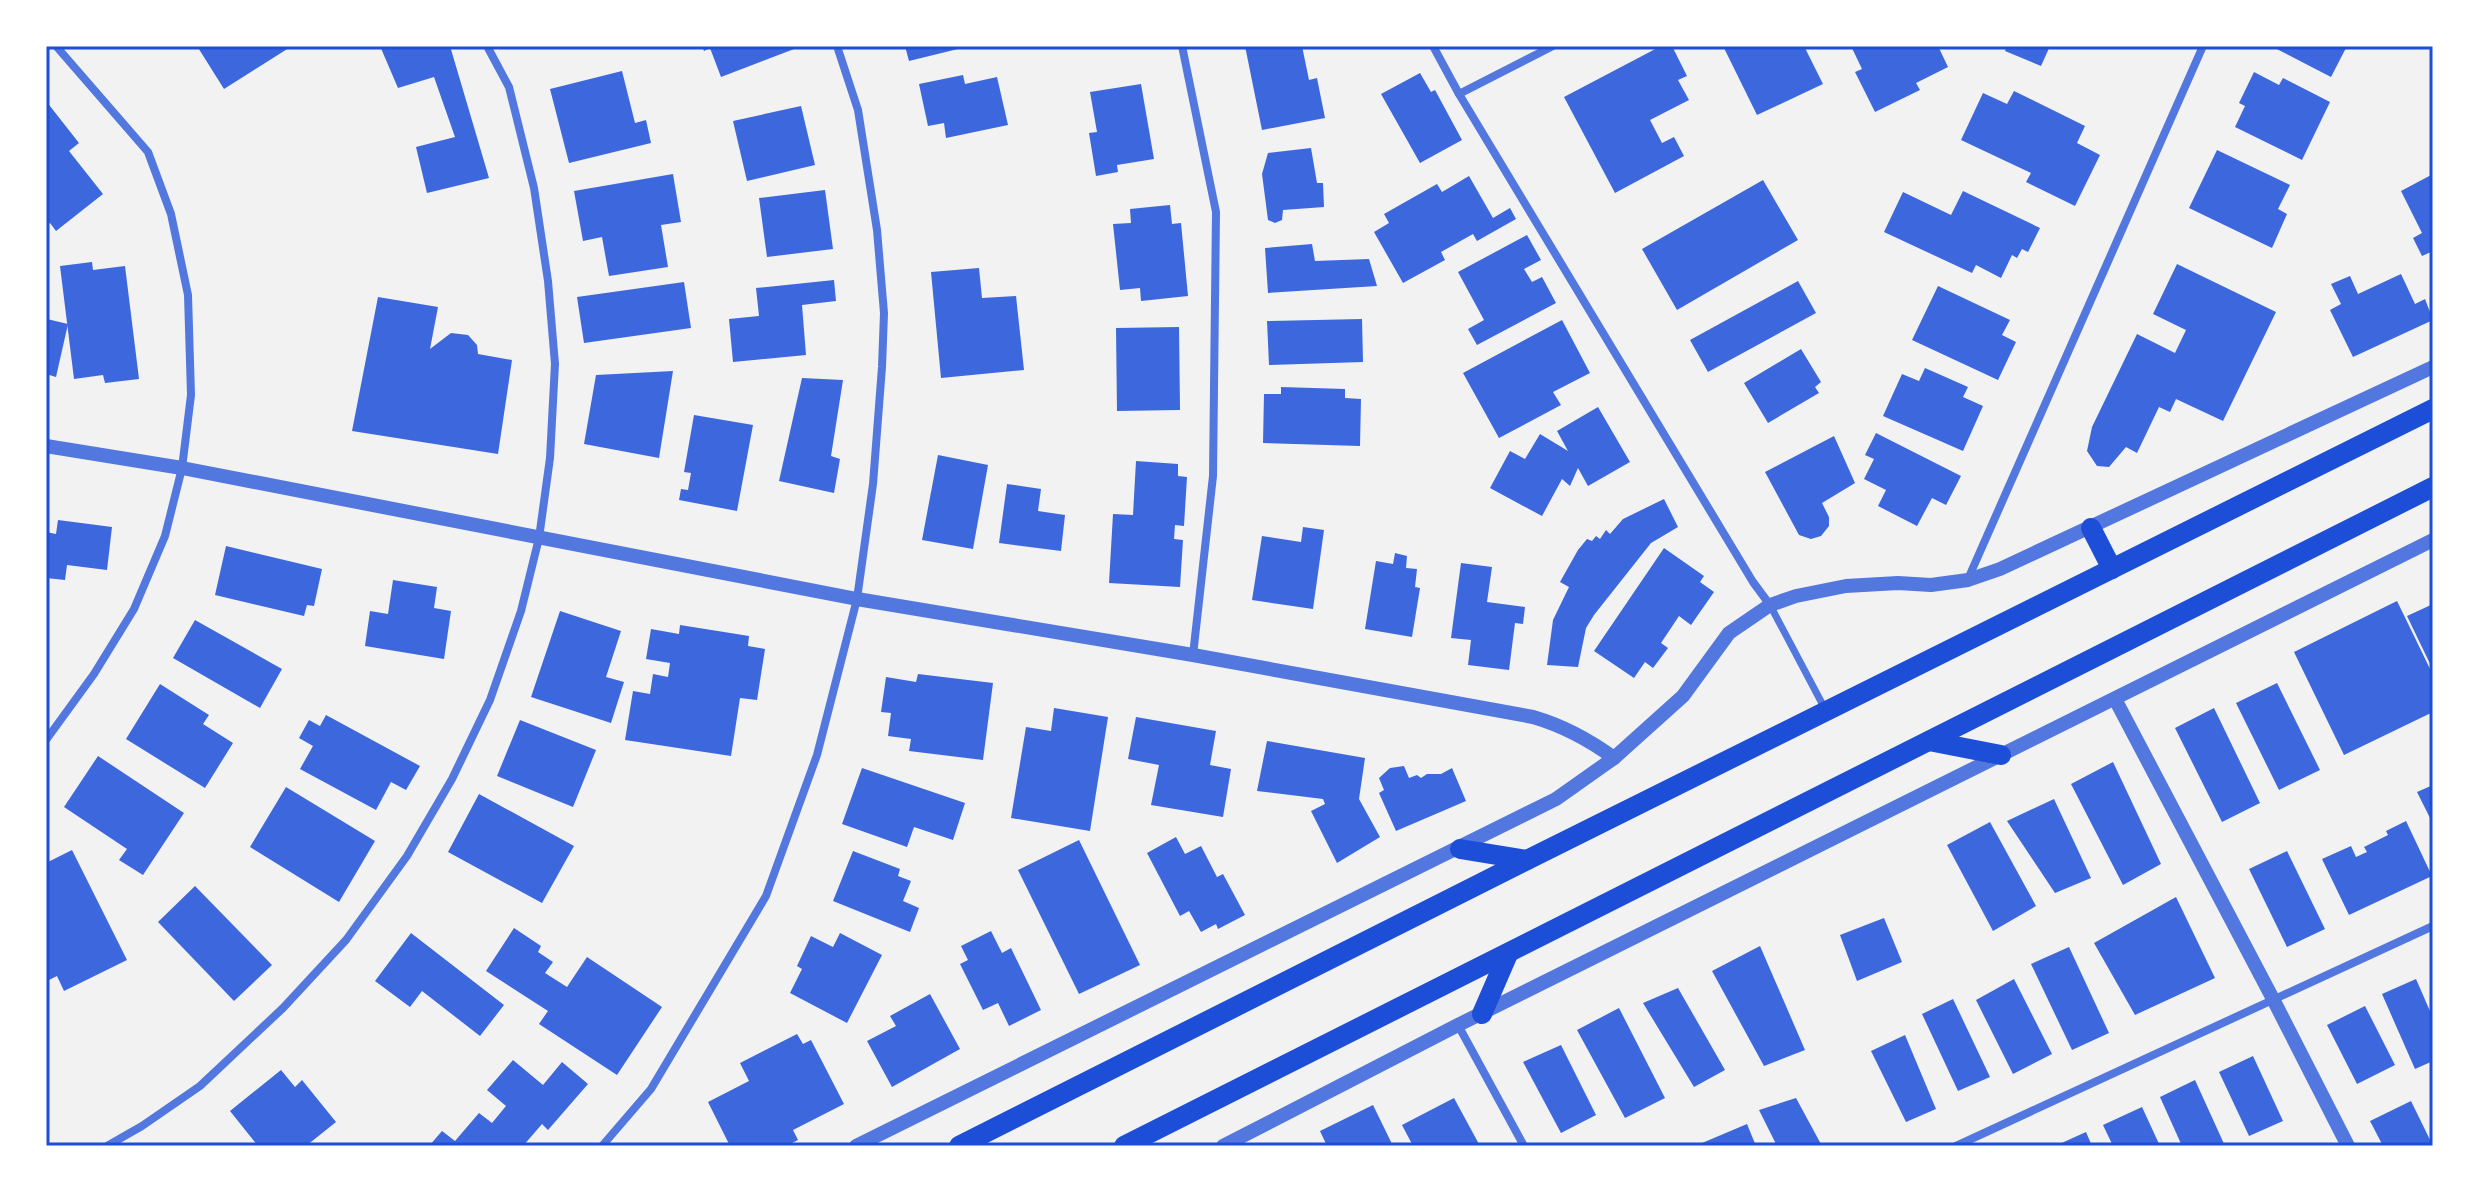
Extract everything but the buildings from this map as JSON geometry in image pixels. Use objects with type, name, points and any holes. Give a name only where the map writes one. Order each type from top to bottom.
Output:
[{"type":"main road","points":[[959,1146],[2433,409]]},
{"type":"main road","points":[[1130,1144],[2433,487]]},
{"type":"main road","points":[[2091,528],[2112,569]]},
{"type":"main road","points":[[1929,741],[2001,755]]},
{"type":"main road","points":[[1460,849],[1527,860]]},
{"type":"main road","points":[[1482,1014],[1508,954]]},
{"type":"street","points":[[46,740],[94,674],[134,609],[165,536],[182,468],[191,395],[188,295],[171,214],[148,152],[56,46]]},
{"type":"street","points":[[107,1146],[200,1086],[283,1008],[346,940],[399,868],[452,779],[490,700],[521,611],[539,538],[550,458],[555,364],[548,281],[534,188],[509,87],[487,46]]},
{"type":"street","points":[[602,1146],[651,1089],[766,896],[817,755],[857,599],[873,484],[884,313],[877,230],[858,110],[837,46]]},
{"type":"street","points":[[1182,46],[1216,212],[1213,476],[1193,655]]},
{"type":"street","points":[[1433,46],[1753,582],[1770,605],[1827,711]]},
{"type":"street","points":[[1459,94],[1553,46]]},
{"type":"street","points":[[1968,580],[2203,46]]},
{"type":"street","points":[[856,1146],[1556,799],[1614,758],[1683,696],[1729,633],[1770,605],[1796,596],[1846,586],[1931,585],[1968,580],[2000,569],[2433,367]]},
{"type":"street","points":[[46,446],[182,468],[857,599],[1193,655],[1533,717],[1563,726],[1614,758]]},
{"type":"street","points":[[1223,1146],[1458,1025],[2433,540]]},
{"type":"street","points":[[2115,699],[2348,1146]]},
{"type":"street","points":[[1956,1146],[2433,926]]},
{"type":"street","points":[[1458,1025],[1524,1146]]}]
